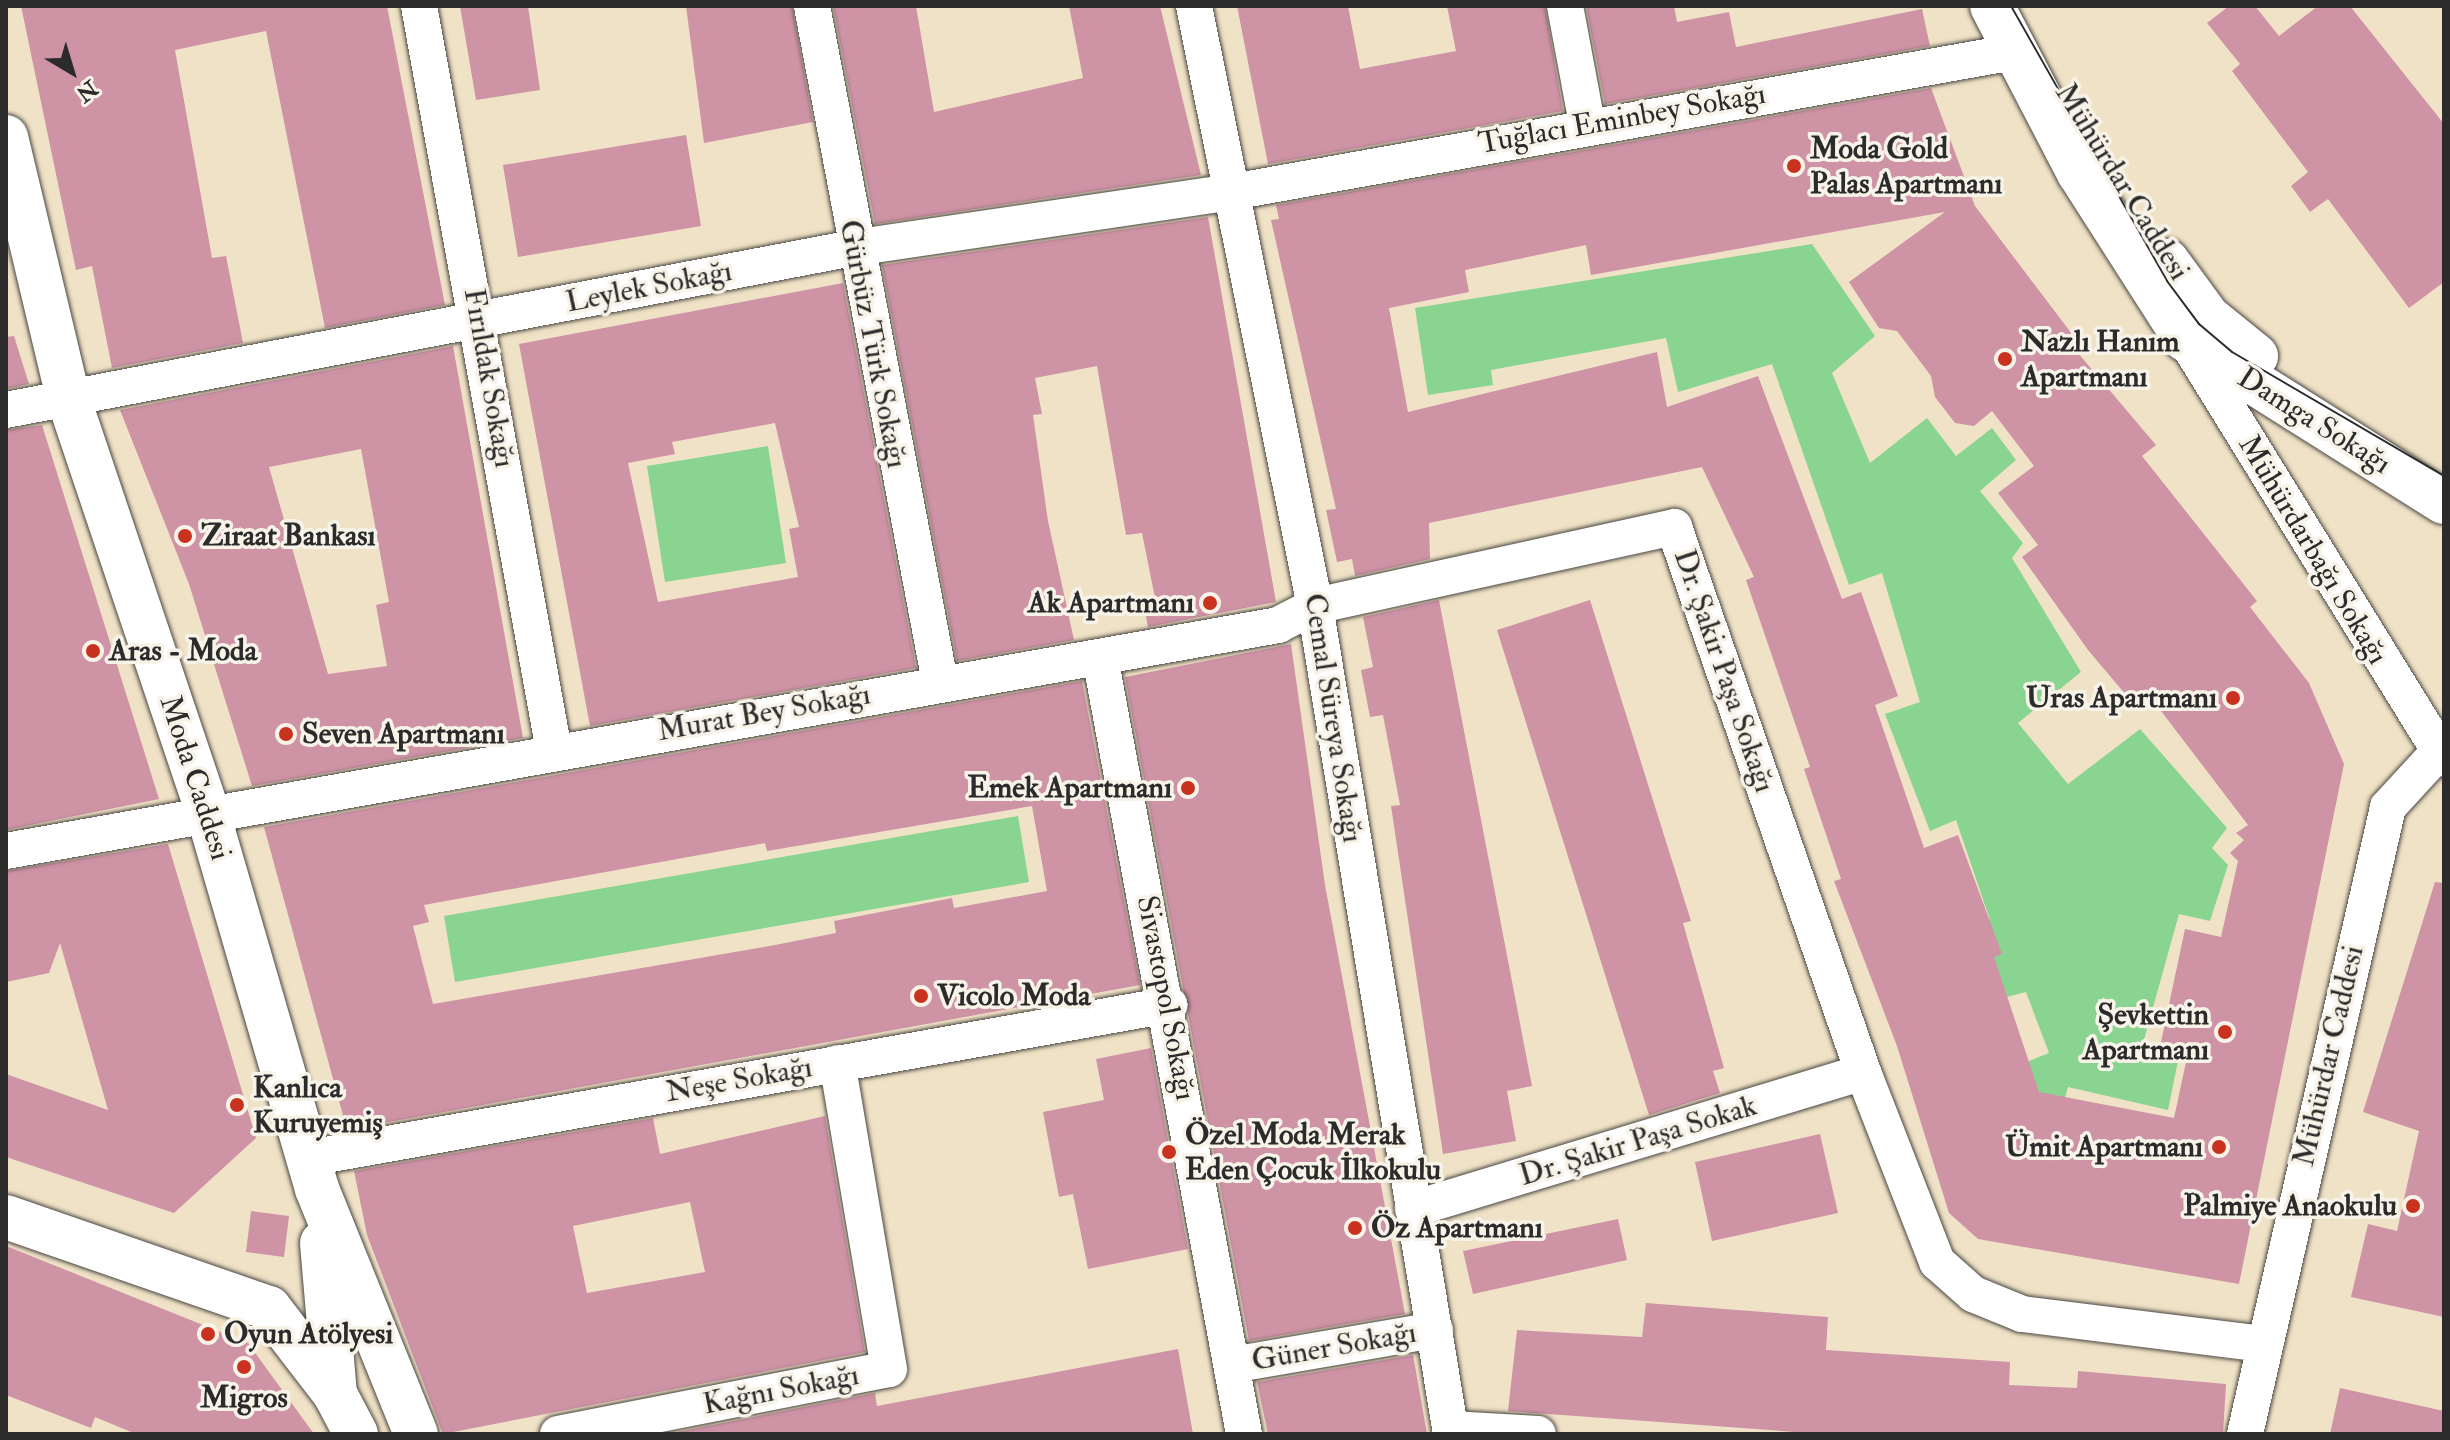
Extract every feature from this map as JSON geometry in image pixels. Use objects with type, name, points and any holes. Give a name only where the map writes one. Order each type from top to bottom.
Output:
[{"type":"street","name":"Fırıldak Sokağı","points":[[419,6],[479,319],[554,751]]},
{"type":"street","name":"Gürbüz Türk Sokağı","points":[[812,6],[853,248],[940,682]]},
{"type":"street","name":"Cemal Süreya Sokağı","points":[[1194,6],[1315,606],[1451,1431]]},
{"type":"street","points":[[1565,6],[1587,124]]},
{"type":"street","name":"Mühürdar Caddesi","points":[[1992,6],[2079,173],[2185,339]]},
{"type":"street","name":"Mühürdar Caddesi","points":[[2021,6],[2177,276],[2240,346]]},
{"type":"street","name":"Tuğlacı Eminbey Sokağı","points":[[1232,192],[1587,124],[2014,52]]},
{"type":"street","name":"Moda Caddesi","points":[[6,137],[67,394],[209,817],[313,1173],[416,1434]]},
{"type":"street","name":"Leylek Sokağı","points":[[6,410],[67,394],[853,248],[1232,192]]},
{"type":"street","name":"Damga Sokağı","points":[[2185,339],[2444,502]]},
{"type":"street","name":"Mühürdarbağı Sokağı","points":[[2185,339],[2442,753]]},
{"type":"street","name":"Damga Sokağı","points":[[2240,346],[2444,466]]},
{"type":"street","name":"Dr. Şakir Paşa Sokağı","points":[[1315,606],[1674,527],[1863,1072]]},
{"type":"street","name":"Murat Bey Sokağı","points":[[6,851],[209,817],[940,682],[1278,625],[1315,606]]},
{"type":"street","name":"Sivastopol Sokağı","points":[[1100,657],[1169,1005],[1244,1434]]},
{"type":"street","name":"Mühürdar Caddesi","points":[[2245,1434],[2262,1344],[2388,807],[2442,753]]},
{"type":"street","name":"Neşe Sokağı","points":[[313,1173],[837,1063],[1169,1005]]},
{"type":"street","name":"Kağnı Sokağı","points":[[558,1434],[889,1369],[837,1063]]},
{"type":"street","points":[[1863,1072],[1937,1262],[1973,1294],[2022,1314],[2262,1344]]},
{"type":"street","name":"Dr. Şakir Paşa Sokak","points":[[1413,1209],[1863,1072]]},
{"type":"street","name":"Moda Caddesi","points":[[313,1173],[335,1394],[356,1434]]},
{"type":"street","points":[[6,1217],[269,1308],[335,1394]]},
{"type":"street","name":"Güner Sokağı","points":[[1232,1365],[1435,1330]]},
{"type":"street","points":[[1451,1431],[1538,1434]]},
{"type":"green space","points":[[1812,244],[1875,336],[1832,373],[1870,463],[1927,418],[1956,456],[1992,428],[2016,460],[1980,491],[2023,543],[2012,558],[2081,672],[2018,723],[2068,784],[2140,729],[2227,828],[2212,848],[2228,865],[2210,921],[2179,914],[2142,1047],[2179,1056],[2168,1110],[2068,1087],[2055,1135],[2019,1065],[2049,1053],[2026,992],[1995,1000],[1989,917],[1956,820],[1930,831],[1885,714],[1920,702],[1882,573],[1849,585],[1772,364],[1678,392],[1666,338],[1491,370],[1493,385],[1428,395],[1415,308]]},
{"type":"green space","points":[[768,446],[786,563],[665,582],[647,466]]},
{"type":"green space","points":[[1018,816],[1029,882],[455,982],[444,916]]},
{"type":"building","points":[[21,6],[387,6],[445,305],[325,328],[266,31],[175,50],[212,258],[226,256],[243,343],[112,368],[92,266],[76,270]]},
{"type":"building","points":[[460,6],[528,6],[540,90],[476,100]]},
{"type":"building","points":[[686,6],[792,6],[813,122],[704,143]]},
{"type":"building","points":[[833,6],[916,6],[934,112],[1083,78],[1069,6],[1160,6],[1201,175],[875,224]]},
{"type":"building","points":[[1237,6],[1348,6],[1360,69],[1456,51],[1447,6],[1545,6],[1563,111],[1268,164]]},
{"type":"building","points":[[1586,6],[1674,6],[1677,22],[1729,12],[1736,47],[1922,9],[1930,46],[1605,104]]},
{"type":"building","points":[[2229,6],[2255,6],[2279,36],[2318,6],[2350,6],[2444,124],[2444,282],[2409,308],[2328,199],[2310,212],[2291,186],[2308,172],[2232,71],[2240,64],[2207,23]]},
{"type":"building","points":[[1931,88],[1975,206],[2078,342],[2072,346],[2156,445],[2142,456],[2257,601],[2250,607],[2309,683],[2344,764],[2239,1284],[1978,1239],[1949,1213],[1897,1046],[1834,881],[1841,879],[1804,769],[1810,767],[1746,580],[1754,577],[1702,467],[1429,523],[1430,559],[1355,576],[1352,559],[1337,562],[1326,510],[1336,509],[1271,220],[1279,219],[1276,205]],"holes":[[[1945,212],[1849,282],[1879,328],[1897,331],[1931,376],[1935,397],[1955,423],[1974,426],[1992,411],[2034,466],[1998,493],[2038,545],[2022,557],[2088,650],[2131,701],[2145,690],[2248,825],[2236,833],[2244,840],[2230,853],[2238,861],[2221,937],[2185,929],[2161,1042],[2189,1048],[2174,1118],[2039,1092],[1994,957],[2002,954],[1958,835],[1924,848],[1875,705],[1898,696],[1861,592],[1842,599],[1758,376],[1667,407],[1657,352],[1408,412],[1389,308],[1469,292],[1465,270],[1586,245],[1591,275]]]},
{"type":"building","points":[[686,135],[701,226],[518,257],[503,165]]},
{"type":"building","points":[[1208,217],[1276,602],[1148,627],[1143,600],[1155,598],[1142,533],[1126,535],[1097,366],[1035,378],[1042,414],[1033,415],[1048,521],[1074,640],[957,661],[882,265]]},
{"type":"building","points":[[843,283],[916,668],[590,726],[519,344]],"holes":[[[775,423],[799,527],[789,529],[798,577],[658,602],[628,463],[675,454],[672,442]]]},
{"type":"building","points":[[14,336],[29,384],[6,389],[6,337]]},
{"type":"building","points":[[453,346],[523,738],[252,786],[189,584],[120,410]],"holes":[[[361,449],[389,602],[376,605],[387,666],[328,674],[269,467]]]},
{"type":"building","points":[[42,425],[159,799],[6,830],[6,430]]},
{"type":"building","points":[[1439,600],[1532,1086],[1507,1091],[1516,1141],[1443,1154],[1391,806],[1400,805],[1383,715],[1370,717],[1361,670],[1373,667],[1363,617]]},
{"type":"building","points":[[1590,600],[1691,921],[1683,923],[1724,1068],[1713,1071],[1720,1093],[1649,1115],[1497,630]]},
{"type":"building","points":[[1291,644],[1325,885],[1405,1314],[1249,1341],[1125,677]]},
{"type":"building","points":[[1082,681],[1140,985],[367,1126],[344,1119],[264,827]],"holes":[[[1032,806],[1047,891],[954,908],[952,898],[834,921],[836,933],[433,1004],[413,926],[429,922],[424,905],[765,843],[767,851]]]},
{"type":"building","points":[[168,844],[256,1138],[174,1213],[6,1157],[6,1074],[108,1110],[60,943],[49,973],[6,982],[6,871]]},
{"type":"building","points":[[2435,882],[2444,883],[2444,1317],[2351,1297],[2368,1224],[2397,1231],[2419,1131],[2363,1112]]},
{"type":"building","points":[[1151,1048],[1188,1249],[1088,1269],[1073,1194],[1059,1197],[1043,1112],[1104,1100],[1096,1059]]},
{"type":"building","points":[[825,1116],[865,1352],[443,1434],[367,1235],[354,1171],[653,1118],[660,1154]],"holes":[[[690,1202],[705,1272],[587,1293],[573,1226]]]},
{"type":"building","points":[[1820,1134],[1838,1213],[1712,1241],[1695,1162]]},
{"type":"building","points":[[251,1211],[289,1216],[284,1257],[246,1252]]},
{"type":"building","points":[[1618,1219],[1627,1260],[1473,1294],[1463,1251]]},
{"type":"building","points":[[6,1246],[248,1343],[314,1434],[136,1434],[95,1417],[91,1428],[6,1395]]},
{"type":"building","points":[[1646,1303],[1828,1317],[1826,1350],[2010,1362],[2009,1385],[2077,1388],[2078,1371],[2226,1384],[2223,1434],[1823,1434],[1508,1411],[1517,1330],[1642,1337]]},
{"type":"building","points":[[1178,1349],[1193,1434],[667,1434],[875,1393],[877,1406]]},
{"type":"building","points":[[1413,1355],[1427,1434],[1268,1434],[1257,1382]]},
{"type":"building","points":[[2340,1388],[2444,1411],[2444,1434],[2330,1434]]},
{"type":"tram line","points":[[2011,6],[2167,281],[2199,324],[2232,352],[2444,476]]},
{"type":"place","name":"Moda Gold Palas Apartmanı","points":[[1794,166]]},
{"type":"place","name":"Nazlı Hanım Apartmanı","points":[[2005,359]]},
{"type":"place","name":"Ziraat Bankası","points":[[185,536]]},
{"type":"place","name":"Ak Apartmanı","points":[[1210,603]]},
{"type":"place","name":"Aras - Moda","points":[[93,651]]},
{"type":"place","name":"Uras Apartmanı","points":[[2233,698]]},
{"type":"place","name":"Seven Apartmanı","points":[[286,734]]},
{"type":"place","name":"Emek Apartmanı","points":[[1188,788]]},
{"type":"place","name":"Vicolo Moda","points":[[921,996]]},
{"type":"place","name":"Şevkettin Apartmanı","points":[[2225,1032]]},
{"type":"place","name":"Kanlıca Kuruyemiş","points":[[237,1105]]},
{"type":"place","name":"Ümit Apartmanı","points":[[2219,1147]]},
{"type":"place","name":"Özel Moda Merak Eden Çocuk İlkokulu","points":[[1169,1152]]},
{"type":"place","name":"Palmiye Anaokulu","points":[[2413,1206]]},
{"type":"place","name":"Öz Apartmanı","points":[[1355,1228]]},
{"type":"place","name":"Oyun Atölyesi","points":[[208,1334]]},
{"type":"place","name":"Migros","points":[[244,1367]]}]
